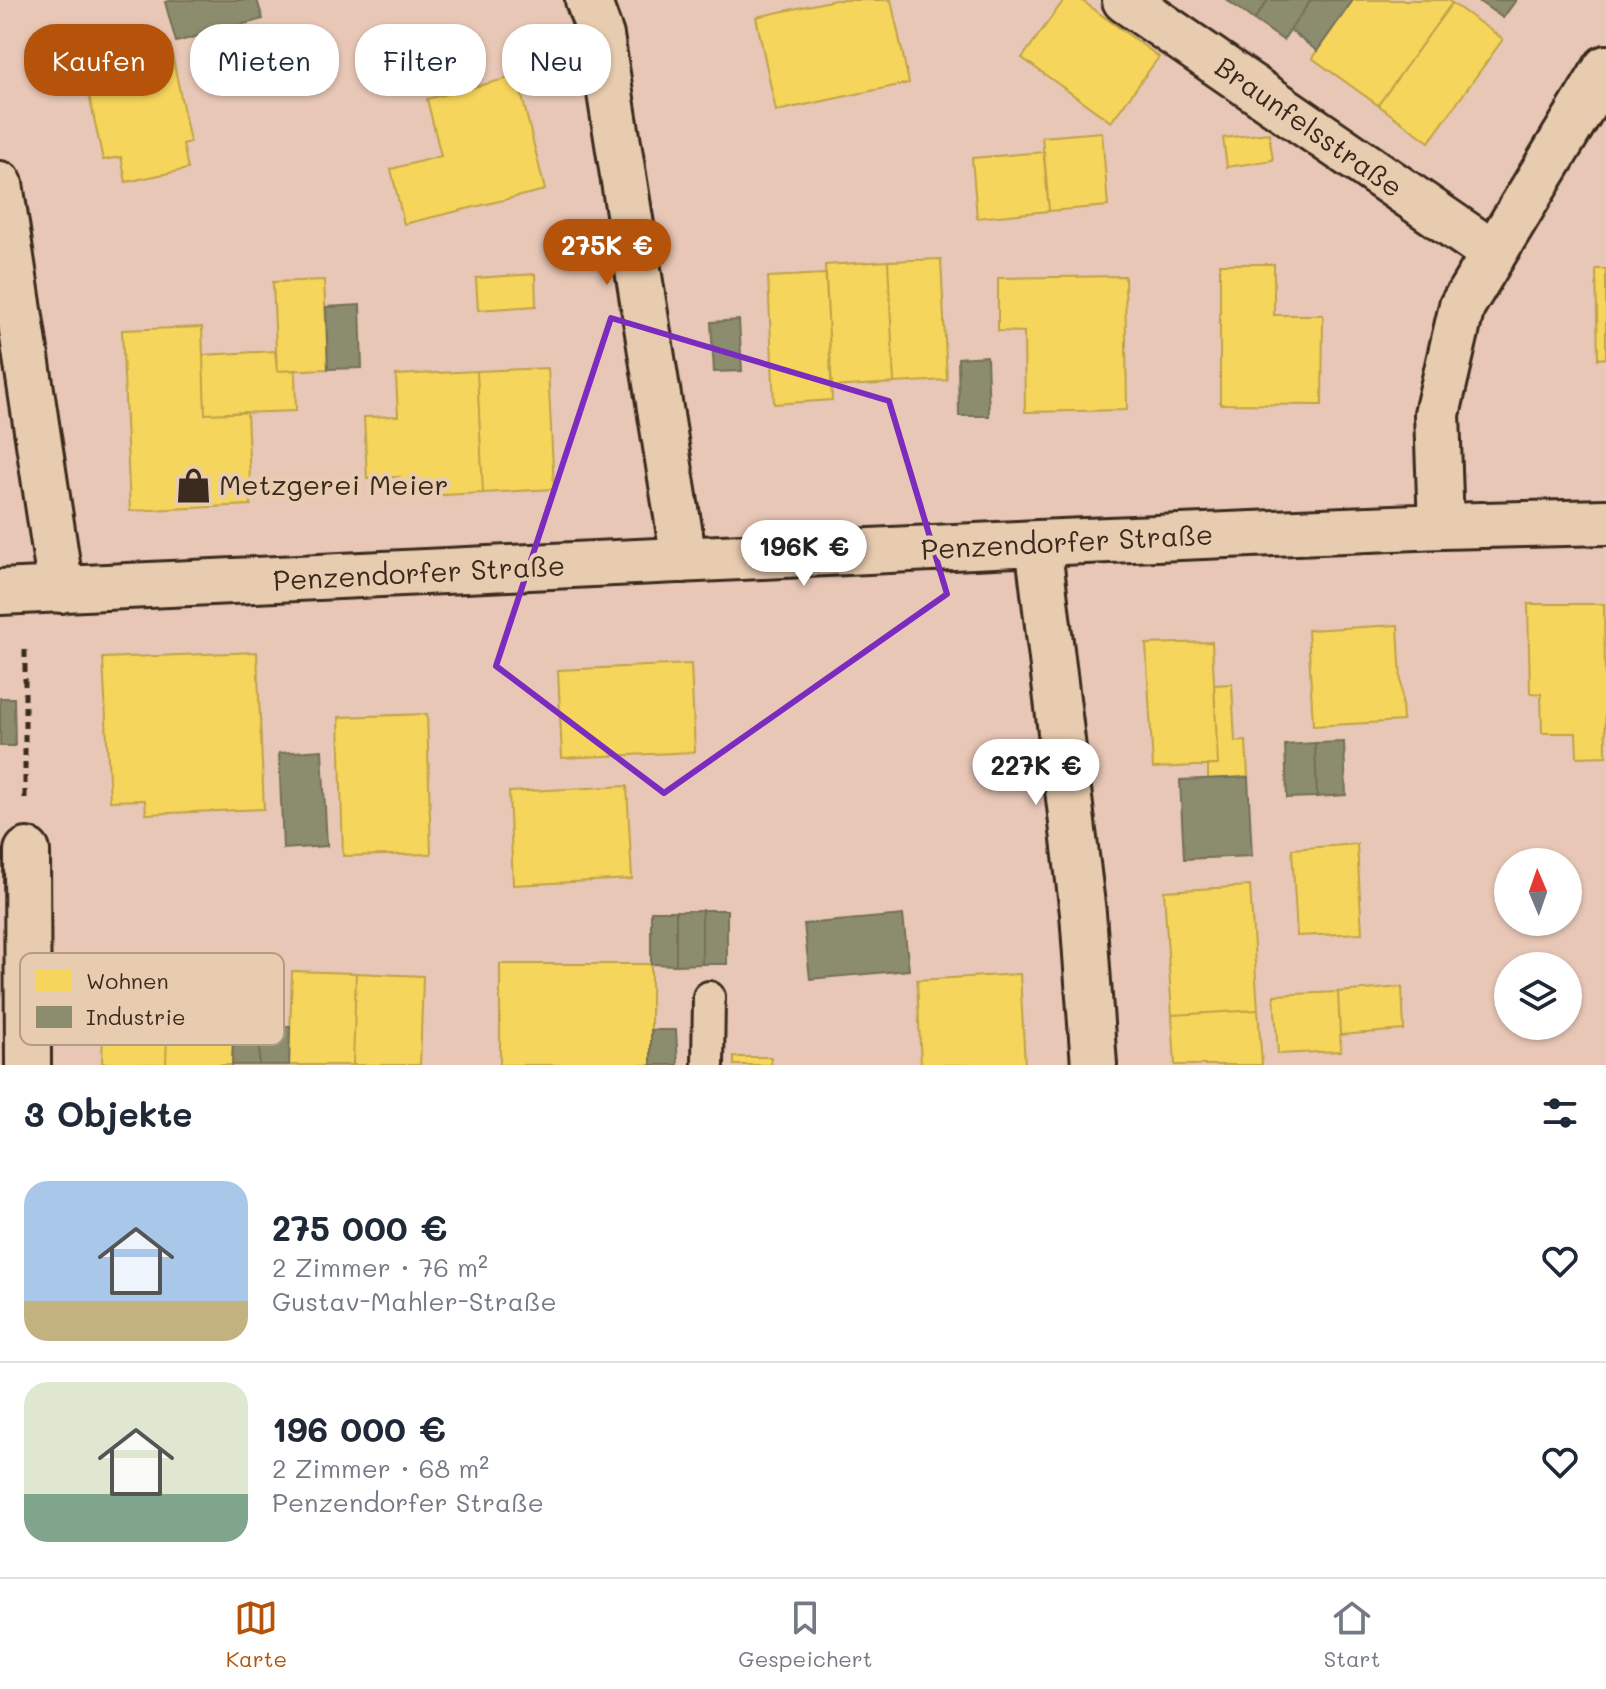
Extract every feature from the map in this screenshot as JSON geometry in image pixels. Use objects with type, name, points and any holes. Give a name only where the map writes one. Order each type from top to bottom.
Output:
[{"type":"street","points":[[588,0],[601,36],[684,560]]},
{"type":"street","name":"Braunfelsstraße","points":[[1125,0],[1493,253]]},
{"type":"street","points":[[1441,526],[1437,414],[1462,306],[1606,68]]},
{"type":"street","points":[[0,184],[29,591]]},
{"type":"street","name":"Penzendorfer Straße","points":[[29,591],[1038,543],[1606,522]]},
{"type":"street","points":[[1038,543],[1083,913],[1094,1065]]},
{"type":"street","points":[[27,851],[27,953]]},
{"type":"street","points":[[28,1045],[28,1065]]},
{"type":"lane","points":[[708,1065],[709,997]]},
{"type":"path","points":[[27,851],[29,591]]},
{"type":"highlighted area","points":[[611,318],[889,401],[947,594],[664,793],[496,666]]},
{"type":"building: Wohnen","points":[[835,0],[891,0],[909,83],[776,111],[756,17]]},
{"type":"building: Wohnen","points":[[1064,0],[1081,0],[1159,57],[1111,122],[1022,58]]},
{"type":"building: Wohnen","points":[[1353,0],[1448,0],[1452,3],[1378,105],[1312,58]]},
{"type":"building: Wohnen","points":[[1452,3],[1503,39],[1429,142],[1378,105]]},
{"type":"building: Wohnen","points":[[174,64],[190,142],[183,144],[188,169],[126,182],[121,157],[103,160],[89,96],[174,96]]},
{"type":"building: Wohnen","points":[[502,80],[502,96],[522,96],[545,190],[404,224],[391,169],[441,156],[427,99],[486,96],[486,84]]},
{"type":"building: Wohnen","points":[[1102,132],[1108,206],[1049,211],[1042,137]]},
{"type":"building: Wohnen","points":[[1269,133],[1273,160],[1227,167],[1223,138]]},
{"type":"building: Wohnen","points":[[1044,152],[1049,211],[977,218],[972,158]]},
{"type":"building: Wohnen","points":[[941,259],[947,380],[894,383],[888,261]]},
{"type":"building: Wohnen","points":[[888,261],[894,383],[832,387],[825,265]]},
{"type":"building: Wohnen","points":[[1220,264],[1274,264],[1274,315],[1323,315],[1322,405],[1220,404]]},
{"type":"building: Wohnen","points":[[1596,269],[1606,269],[1606,358],[1598,359]]},
{"type":"building: Wohnen","points":[[535,274],[536,306],[478,310],[476,278]]},
{"type":"building: Wohnen","points":[[826,274],[832,400],[774,404],[768,277]]},
{"type":"building: Wohnen","points":[[1125,276],[1127,410],[1025,412],[1024,332],[998,331],[998,278]]},
{"type":"building: Wohnen","points":[[324,280],[328,369],[277,371],[273,282]]},
{"type":"building: Wohnen","points":[[202,327],[205,414],[247,412],[251,505],[130,511],[122,330]]},
{"type":"building: Wohnen","points":[[275,351],[277,371],[295,370],[296,411],[205,414],[203,355]]},
{"type":"building: Wohnen","points":[[548,368],[554,489],[483,493],[477,371]]},
{"type":"building: Wohnen","points":[[477,371],[483,493],[402,497],[400,477],[367,478],[364,417],[398,416],[396,375]]},
{"type":"building: Wohnen","points":[[1528,604],[1604,604],[1606,756],[1577,757],[1576,733],[1542,733],[1541,694],[1530,693]]},
{"type":"building: Wohnen","points":[[1398,625],[1403,721],[1313,726],[1308,630]]},
{"type":"building: Wohnen","points":[[1212,642],[1218,765],[1153,768],[1146,644]]},
{"type":"building: Wohnen","points":[[257,652],[264,809],[146,814],[145,800],[110,801],[103,658]]},
{"type":"building: Wohnen","points":[[691,664],[695,752],[562,758],[558,670]]},
{"type":"building: Wohnen","points":[[1232,684],[1235,742],[1246,741],[1248,777],[1208,779],[1208,765],[1218,765],[1214,685]]},
{"type":"building: Wohnen","points":[[427,714],[431,854],[343,856],[339,717]]},
{"type":"building: Wohnen","points":[[627,786],[632,879],[513,885],[509,792]]},
{"type":"building: Wohnen","points":[[1357,844],[1362,933],[1297,936],[1292,849]]},
{"type":"building: Wohnen","points":[[1250,886],[1258,1010],[1172,1015],[1164,891]]},
{"type":"building: Wohnen","points":[[500,964],[651,964],[651,1065],[500,1065]]},
{"type":"building: Wohnen","points":[[292,971],[356,973],[353,1065],[289,1065]]},
{"type":"building: Wohnen","points":[[356,973],[423,976],[420,1065],[353,1065]]},
{"type":"building: Wohnen","points":[[1020,974],[1025,1065],[921,1065],[917,980]]},
{"type":"building: Wohnen","points":[[1402,987],[1404,1030],[1340,1035],[1338,992]]},
{"type":"building: Wohnen","points":[[1338,992],[1341,1051],[1278,1054],[1274,995]]},
{"type":"building: Wohnen","points":[[1258,1010],[1262,1065],[1175,1065],[1172,1015]]},
{"type":"building: Wohnen","points":[[103,1045],[167,1045],[166,1065],[102,1063]]},
{"type":"building: Wohnen","points":[[167,1045],[232,1045],[232,1065],[166,1065]]},
{"type":"building: Wohnen","points":[[734,1057],[771,1057],[771,1065],[734,1065]]},
{"type":"building: Industrie","points":[[257,0],[263,19],[244,24],[190,24],[190,38],[176,42],[174,24],[171,24],[165,2]]},
{"type":"building: Industrie","points":[[1227,0],[1268,0],[1254,20]]},
{"type":"building: Industrie","points":[[1268,0],[1311,0],[1283,40],[1254,20]]},
{"type":"building: Industrie","points":[[1311,0],[1353,0],[1317,51],[1290,30]]},
{"type":"building: Industrie","points":[[1477,0],[1516,0],[1503,18]]},
{"type":"building: Industrie","points":[[360,305],[362,368],[328,369],[326,307]]},
{"type":"building: Industrie","points":[[739,320],[742,371],[714,372],[711,322]]},
{"type":"building: Industrie","points":[[987,356],[989,416],[959,416],[958,358]]},
{"type":"building: Industrie","points":[[0,698],[14,698],[15,746],[0,746]]},
{"type":"building: Industrie","points":[[1344,742],[1346,795],[1317,797],[1315,743]]},
{"type":"building: Industrie","points":[[1315,743],[1317,797],[1287,798],[1285,745]]},
{"type":"building: Industrie","points":[[322,750],[327,846],[283,849],[279,753]]},
{"type":"building: Industrie","points":[[1248,777],[1252,856],[1184,859],[1180,780]]},
{"type":"building: Industrie","points":[[702,910],[727,910],[727,964],[702,964]]},
{"type":"building: Industrie","points":[[702,910],[702,964],[676,965],[676,911]]},
{"type":"building: Industrie","points":[[651,911],[676,911],[676,965],[651,964]]},
{"type":"building: Industrie","points":[[903,915],[909,970],[810,979],[804,924]]},
{"type":"building: Industrie","points":[[284,1026],[290,1026],[289,1065],[259,1065],[260,1045],[284,1045]]},
{"type":"building: Industrie","points":[[651,1030],[676,1030],[678,1065],[651,1065]]},
{"type":"building: Industrie","points":[[233,1045],[260,1045],[259,1065],[232,1065]]},
{"type":"place","name":"Metzgerei Meier","points":[[193,485]]}]
